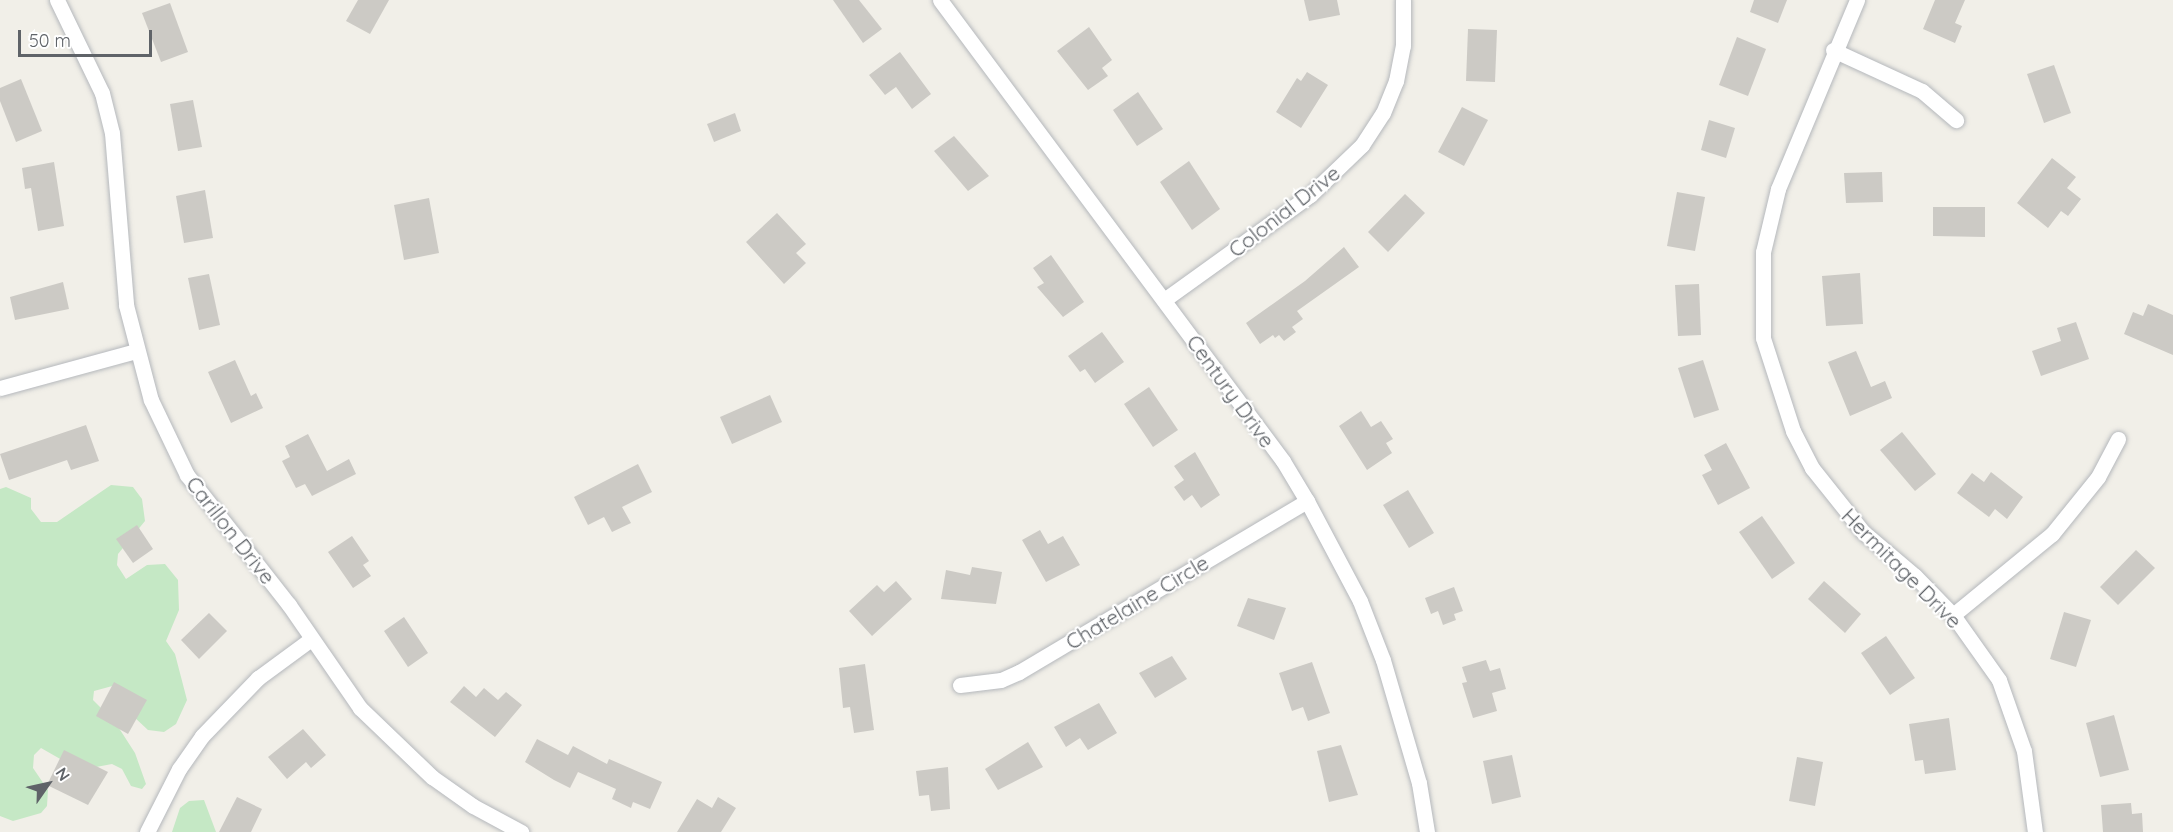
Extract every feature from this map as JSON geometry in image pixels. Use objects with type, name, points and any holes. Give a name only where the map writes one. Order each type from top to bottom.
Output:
[{"type":"street","name":"Carillon Drive","points":[[57,0],[90,60],[112,133],[120,253],[136,351],[151,399],[187,475],[212,512],[289,605],[360,708],[398,747],[473,806],[521,832]]},
{"type":"street","name":"Century Drive","points":[[940,0],[1283,461],[1307,501],[1360,601],[1383,660],[1419,783],[1427,832]]},
{"type":"street","name":"Colonial Drive","points":[[1164,300],[1310,195],[1362,145],[1383,113],[1396,81],[1403,46],[1403,0]]},
{"type":"street","name":"Hermitage Drive","points":[[1857,0],[1833,50],[1770,219],[1760,291],[1763,338],[1785,412],[1812,468],[1863,532],[1915,576],[1953,615],[1999,680],[2013,715],[2031,786],[2035,832]]},
{"type":"street","points":[[1833,50],[1922,91],[1956,120]]},
{"type":"street","points":[[0,388],[136,351]]},
{"type":"street","points":[[1953,615],[2060,526],[2098,477],[2118,439]]},
{"type":"street","name":"Chatelaine Circle","points":[[960,685],[1001,680],[1019,672],[1307,501]]},
{"type":"street","points":[[147,832],[179,769],[202,736],[258,678],[311,639]]},
{"type":"green space","points":[[111,485],[133,487],[142,499],[145,521],[118,554],[117,565],[126,579],[147,565],[165,564],[178,580],[179,610],[166,641],[175,654],[187,700],[176,724],[164,732],[148,730],[133,716],[116,685],[94,691],[93,700],[115,722],[135,753],[146,784],[142,789],[131,786],[122,769],[112,764],[96,767],[69,764],[41,748],[34,755],[33,768],[48,790],[47,806],[41,813],[13,821],[0,816],[0,489],[6,487],[31,498],[31,509],[41,522],[57,522]]},
{"type":"green space","points":[[204,800],[216,832],[172,832],[180,808],[189,801]]},
{"type":"building","points":[[358,0],[389,0],[370,34],[346,21]]},
{"type":"building","points":[[833,0],[859,0],[882,29],[863,43]]},
{"type":"building","points":[[1304,0],[1337,0],[1340,15],[1309,21]]},
{"type":"building","points":[[1754,0],[1787,0],[1778,23],[1750,12]]},
{"type":"building","points":[[1935,0],[1965,0],[1955,23],[1962,26],[1955,43],[1923,29]]},
{"type":"building","points":[[170,3],[188,52],[161,62],[142,13]]},
{"type":"building","points":[[1089,27],[1112,60],[1102,68],[1108,76],[1088,90],[1057,51]]},
{"type":"building","points":[[1468,29],[1497,30],[1495,82],[1466,81]]},
{"type":"building","points":[[1737,37],[1766,49],[1748,96],[1719,85]]},
{"type":"building","points":[[900,52],[931,94],[912,109],[896,87],[885,95],[869,75]]},
{"type":"building","points":[[2054,65],[2071,113],[2044,123],[2027,74]]},
{"type":"building","points":[[1307,72],[1328,85],[1301,128],[1276,112],[1297,78],[1301,81]]},
{"type":"building","points":[[21,79],[42,131],[16,142],[0,101],[0,88]]},
{"type":"building","points":[[1138,92],[1163,129],[1137,146],[1113,110]]},
{"type":"building","points":[[193,100],[202,147],[178,151],[170,104]]},
{"type":"building","points":[[1462,107],[1488,120],[1464,166],[1438,152]]},
{"type":"building","points":[[735,113],[741,131],[714,142],[707,124]]},
{"type":"building","points":[[1709,120],[1735,128],[1726,158],[1701,150]]},
{"type":"building","points":[[954,136],[989,176],[968,191],[934,151]]},
{"type":"building","points":[[2052,158],[2076,177],[2067,188],[2081,199],[2068,216],[2061,211],[2048,228],[2017,203]]},
{"type":"building","points":[[1189,161],[1220,209],[1192,230],[1160,182]]},
{"type":"building","points":[[54,162],[64,226],[38,231],[31,188],[25,189],[22,168]]},
{"type":"building","points":[[1882,172],[1883,202],[1846,203],[1844,173]]},
{"type":"building","points":[[205,190],[213,238],[184,243],[176,196]]},
{"type":"building","points":[[1677,192],[1705,197],[1695,251],[1667,246]]},
{"type":"building","points":[[1405,194],[1425,213],[1388,252],[1368,232]]},
{"type":"building","points":[[429,198],[439,253],[404,260],[394,205]]},
{"type":"building","points":[[1933,207],[1985,207],[1985,237],[1933,236]]},
{"type":"building","points":[[777,213],[806,244],[796,253],[806,263],[784,284],[746,242]]},
{"type":"building","points":[[1344,247],[1359,267],[1297,311],[1303,319],[1292,327],[1296,332],[1284,341],[1279,335],[1275,338],[1273,335],[1260,344],[1246,323],[1305,281]]},
{"type":"building","points":[[1051,255],[1084,302],[1063,317],[1037,287],[1044,283],[1033,268]]},
{"type":"building","points":[[1860,273],[1863,324],[1826,326],[1822,276]]},
{"type":"building","points":[[209,274],[220,325],[199,330],[188,278]]},
{"type":"building","points":[[63,282],[69,309],[15,320],[10,297]]},
{"type":"building","points":[[1699,284],[1701,335],[1678,336],[1675,285]]},
{"type":"building","points":[[2148,304],[2173,315],[2173,355],[2124,334],[2133,312],[2143,316]]},
{"type":"building","points":[[2076,322],[2089,359],[2041,376],[2032,351],[2061,341],[2057,328]]},
{"type":"building","points":[[1102,332],[1124,362],[1095,383],[1085,369],[1080,372],[1068,356]]},
{"type":"building","points":[[1856,351],[1871,387],[1885,381],[1892,398],[1850,416],[1828,362]]},
{"type":"building","points":[[235,360],[251,396],[256,393],[263,408],[231,423],[208,372]]},
{"type":"building","points":[[1703,360],[1719,410],[1694,418],[1678,368]]},
{"type":"building","points":[[1149,387],[1178,430],[1153,447],[1124,404]]},
{"type":"building","points":[[770,395],[782,422],[732,444],[720,417]]},
{"type":"building","points":[[1361,411],[1371,427],[1381,421],[1393,439],[1386,443],[1392,453],[1367,470],[1339,426]]},
{"type":"building","points":[[86,425],[99,461],[71,470],[67,460],[9,480],[0,454]]},
{"type":"building","points":[[1902,432],[1936,474],[1915,491],[1880,450]]},
{"type":"building","points":[[308,434],[327,471],[349,459],[356,474],[312,496],[305,484],[296,488],[282,461],[290,457],[285,446]]},
{"type":"building","points":[[1726,443],[1750,488],[1718,505],[1702,475],[1712,470],[1704,455]]},
{"type":"building","points":[[1195,452],[1220,495],[1201,508],[1192,495],[1184,501],[1174,487],[1184,480],[1174,466]]},
{"type":"building","points":[[638,464],[652,492],[622,507],[631,523],[612,532],[604,517],[588,525],[574,497]]},
{"type":"building","points":[[1991,472],[2023,497],[2007,519],[1995,509],[1989,517],[1957,493],[1972,473],[1984,482]]},
{"type":"building","points":[[1408,490],[1434,533],[1409,548],[1383,505]]},
{"type":"building","points":[[1762,516],[1795,563],[1772,579],[1739,532]]},
{"type":"building","points":[[137,525],[153,549],[133,563],[116,539]]},
{"type":"building","points":[[1040,530],[1048,544],[1063,536],[1080,565],[1046,582],[1022,540]]},
{"type":"building","points":[[352,536],[369,561],[363,565],[371,576],[353,588],[328,552]]},
{"type":"building","points":[[2136,550],[2155,568],[2118,605],[2100,587]]},
{"type":"building","points":[[972,567],[1002,572],[996,604],[941,599],[946,570],[970,575]]},
{"type":"building","points":[[896,581],[912,599],[872,636],[849,611],[877,585],[884,592]]},
{"type":"building","points":[[1824,581],[1861,614],[1845,633],[1808,599]]},
{"type":"building","points":[[1454,587],[1463,611],[1454,614],[1456,620],[1443,625],[1438,611],[1431,614],[1425,598]]},
{"type":"building","points":[[1248,598],[1286,608],[1274,640],[1237,626]]},
{"type":"building","points":[[2064,612],[2091,620],[2076,667],[2050,659]]},
{"type":"building","points":[[209,613],[227,631],[199,659],[181,640]]},
{"type":"building","points":[[404,617],[428,653],[408,667],[384,631]]},
{"type":"building","points":[[1886,636],[1915,678],[1890,695],[1861,653]]},
{"type":"building","points":[[1172,656],[1187,679],[1155,698],[1139,673]]},
{"type":"building","points":[[1486,660],[1490,671],[1500,668],[1506,689],[1492,693],[1497,711],[1473,718],[1462,683],[1467,682],[1462,667]]},
{"type":"building","points":[[1312,662],[1330,713],[1308,721],[1303,707],[1292,711],[1279,673]]},
{"type":"building","points":[[865,664],[874,730],[854,733],[850,707],[843,708],[839,668]]},
{"type":"building","points":[[114,682],[147,700],[128,734],[96,716]]},
{"type":"building","points":[[464,686],[476,697],[484,688],[498,700],[506,692],[522,705],[495,737],[450,702]]},
{"type":"building","points":[[1099,703],[1117,733],[1088,750],[1080,738],[1066,747],[1054,727]]},
{"type":"building","points":[[2114,715],[2129,770],[2100,777],[2086,723]]},
{"type":"building","points":[[1949,718],[1956,770],[1925,774],[1923,760],[1915,761],[1909,724]]},
{"type":"building","points":[[303,729],[326,755],[311,768],[306,762],[287,779],[268,757]]},
{"type":"building","points":[[537,739],[568,755],[573,746],[607,764],[609,759],[662,782],[650,809],[633,802],[631,808],[612,799],[616,789],[578,772],[570,788],[554,780],[525,762]]},
{"type":"building","points":[[1028,742],[1043,767],[998,790],[985,769]]},
{"type":"building","points":[[1341,745],[1358,795],[1329,802],[1317,751]]},
{"type":"building","points":[[64,750],[108,772],[88,805],[47,785]]},
{"type":"building","points":[[1512,755],[1521,797],[1492,804],[1483,761]]},
{"type":"building","points":[[1797,757],[1823,762],[1815,806],[1789,801]]},
{"type":"building","points":[[948,767],[950,809],[931,811],[929,795],[919,796],[916,771]]},
{"type":"building","points":[[237,797],[262,809],[251,832],[219,832]]},
{"type":"building","points":[[718,797],[736,808],[721,832],[677,832],[697,799],[712,808]]},
{"type":"building","points":[[2131,803],[2132,814],[2142,813],[2143,832],[2103,832],[2101,805]]}]
